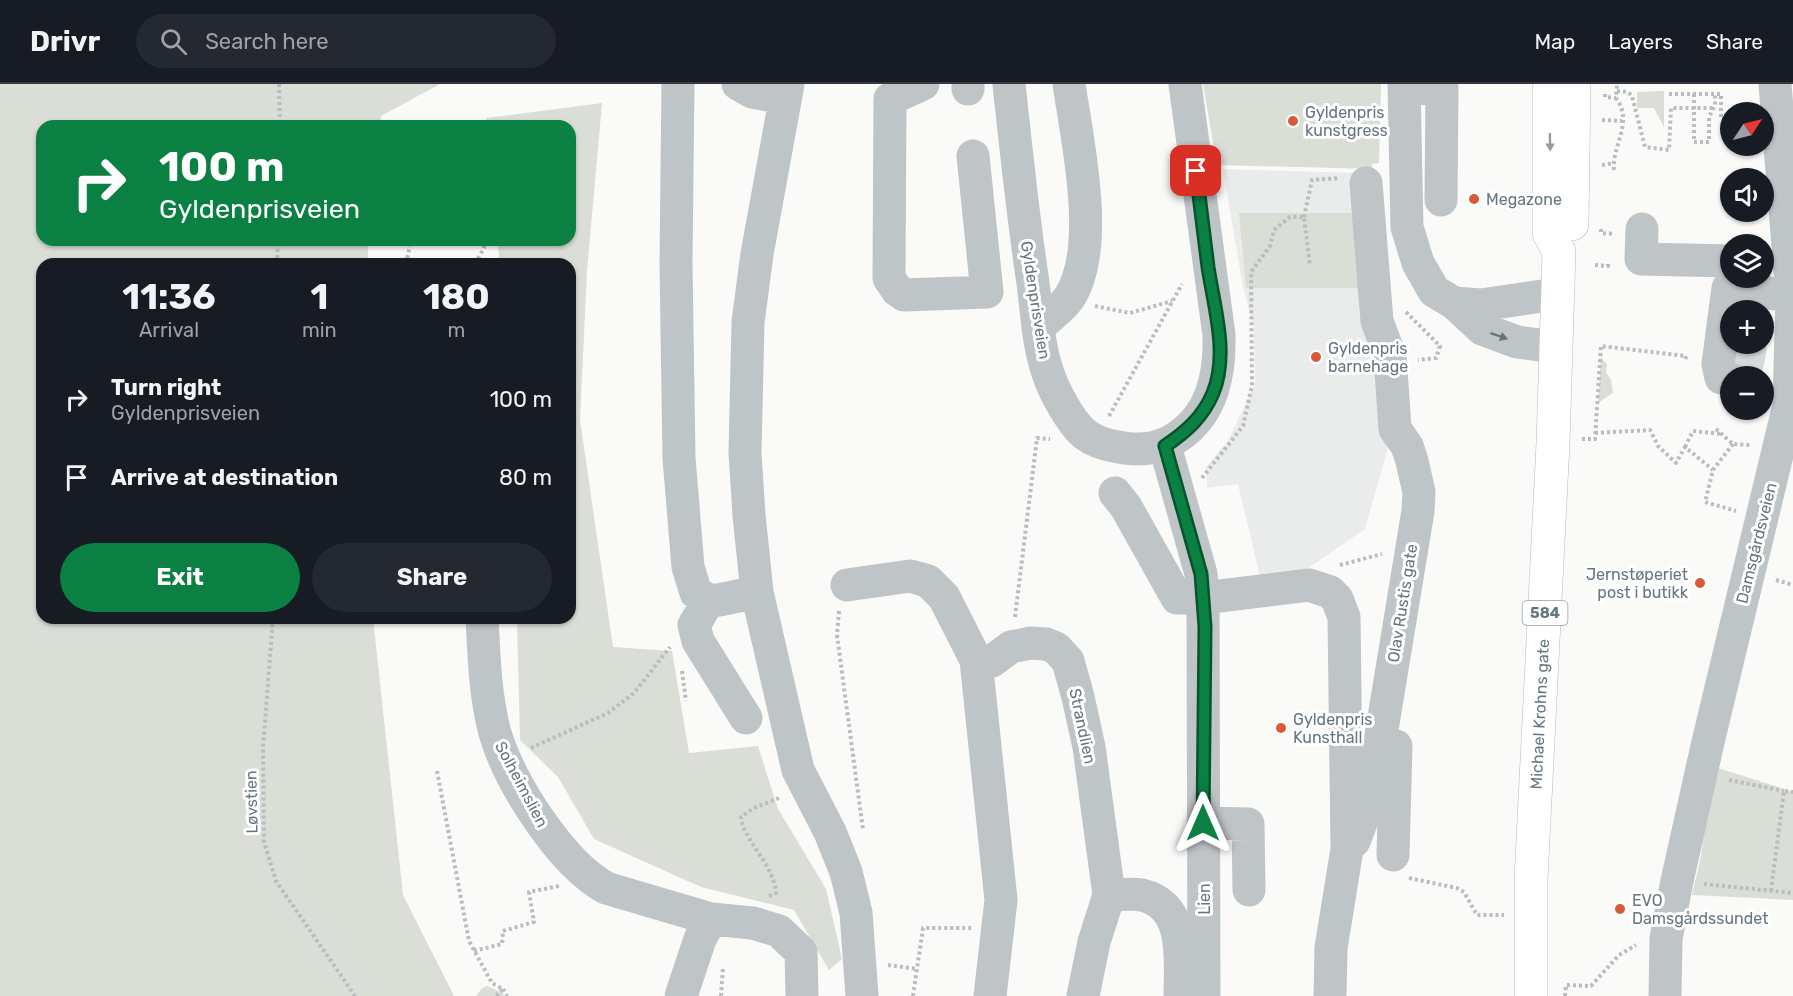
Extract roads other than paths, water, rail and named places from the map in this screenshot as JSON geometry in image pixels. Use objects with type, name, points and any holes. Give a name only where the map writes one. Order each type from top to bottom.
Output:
[{"type":"main road","name":"Michael Krohns gate","points":[[1531,996],[1532,879],[1553,443],[1554,347],[1559,252],[1549,232],[1549,84]]},
{"type":"main road","name":"Michael Krohns gate","points":[[1559,252],[1571,235],[1589,87]]},
{"type":"street","points":[[738,84],[752,92],[786,91],[757,254],[747,343],[745,453],[757,592],[798,770],[830,832],[846,872],[856,913],[862,996]]},
{"type":"street","points":[[923,84],[890,99],[889,278],[897,290],[904,295],[987,292],[973,156]]},
{"type":"street","name":"Gyldenprisveien","points":[[1009,84],[1039,327],[1048,374],[1076,425],[1087,436],[1100,444],[1132,449],[1165,446],[1190,429],[1204,411],[1220,365],[1219,335],[1185,84]]},
{"type":"street","points":[[1039,327],[1069,298],[1080,269],[1087,213],[1069,84]]},
{"type":"street","name":"Damsgårdsveien","points":[[1665,996],[1666,939],[1708,742],[1789,405],[1792,296],[1777,262],[1775,84]]},
{"type":"street","points":[[1441,200],[1442,88],[1404,86],[1407,227],[1418,263],[1434,291],[1454,303],[1482,329],[1517,342],[1554,347]]},
{"type":"street","points":[[674,88],[679,458],[688,567],[696,593],[709,600],[757,592]]},
{"type":"street","name":"Olav Rustis gate","points":[[1347,849],[1354,841],[1368,805],[1419,492],[1407,446],[1395,429],[1390,356],[1377,321],[1356,181]]},
{"type":"street","points":[[1642,230],[1641,259],[1720,261]]},
{"type":"street","points":[[1727,300],[1728,288],[1792,296]]},
{"type":"street","points":[[1454,303],[1481,305],[1556,294]]},
{"type":"street","name":"Lien","points":[[1165,446],[1201,574],[1203,598],[1204,996]]},
{"type":"street","points":[[1115,493],[1126,507],[1177,598],[1203,598]]},
{"type":"street","points":[[847,585],[910,576],[928,581],[944,597],[976,660],[1001,900],[990,996]]},
{"type":"street","name":"Olav Rustis gate","points":[[1203,598],[1309,585],[1330,592],[1338,599],[1344,617],[1347,849],[1331,948],[1330,996]]},
{"type":"street","points":[[709,600],[694,625],[698,641],[746,718]]},
{"type":"street","name":"Solheimslien","points":[[483,624],[490,707],[496,734],[506,760],[545,830],[590,879],[606,888],[711,919],[753,923],[779,931],[801,952],[802,996]]},
{"type":"street","name":"Strandlien","points":[[976,660],[992,661],[1011,647],[1031,643],[1046,644],[1056,648],[1068,661],[1089,747],[1108,895],[1094,942],[1083,996]]},
{"type":"street","points":[[1390,676],[1396,730],[1393,855]]},
{"type":"street","points":[[1203,823],[1248,824],[1249,890]]},
{"type":"street","points":[[1108,895],[1141,895],[1163,907],[1175,922],[1180,949],[1180,996]]},
{"type":"street","points":[[681,996],[700,939],[711,919]]},
{"type":"tunnel","points":[[1747,366],[1749,354]]},
{"type":"place","name":"Gyldenpris kunstgress","points":[[1293,121]]},
{"type":"place","name":"Megazone","points":[[1474,199]]},
{"type":"place","name":"Gyldenpris barnehage","points":[[1316,357]]},
{"type":"place","name":"Jernstøperiet post i butikk","points":[[1700,583]]},
{"type":"place","name":"Gyldenpris Kunsthall","points":[[1281,728]]},
{"type":"place","name":"EVO Damsgårdssundet","points":[[1620,909]]}]
